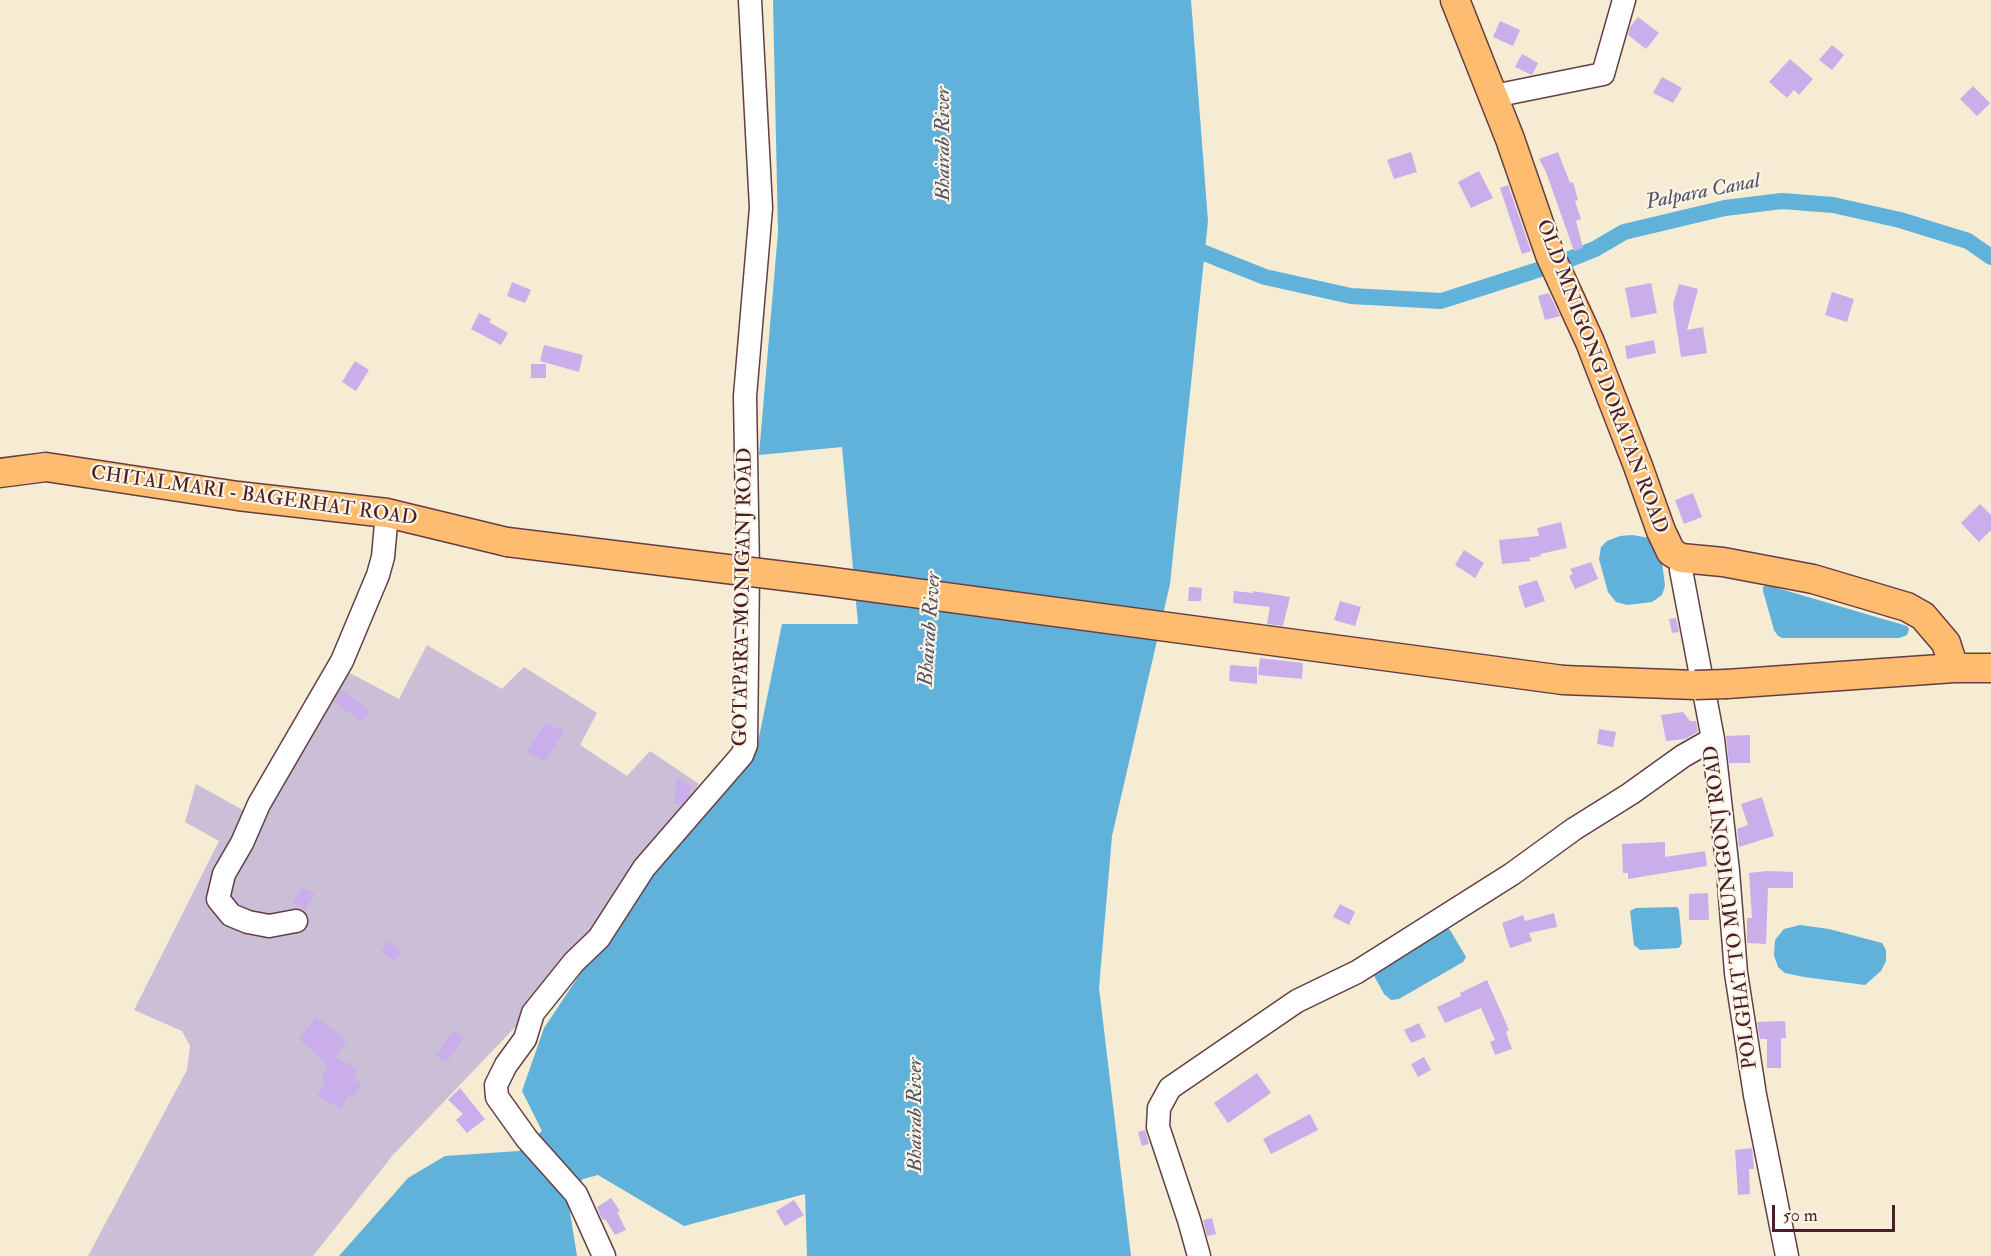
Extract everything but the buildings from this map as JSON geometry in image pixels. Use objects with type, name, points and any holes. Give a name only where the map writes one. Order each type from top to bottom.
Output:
[{"type":"main road","name":"OLD MNIGONG DORATAN ROAD","points":[[1455,0],[1494,96],[1539,217],[1550,255],[1590,342],[1661,531],[1671,552],[1681,558]]},
{"type":"main road","name":"CHITALMARI - BAGERHAT ROAD","points":[[0,473],[46,467],[238,496],[387,513],[507,543],[825,581],[1563,680],[1695,686],[1954,668]]},
{"type":"main road","points":[[1681,558],[1723,562],[1795,575],[1907,607],[1923,616],[1946,643],[1954,668],[1991,668]]},
{"type":"street","name":"GOTAPARA-MONIGANJ ROAD","points":[[604,1256],[576,1194],[527,1139],[497,1097],[496,1085],[506,1065],[525,1039],[533,1013],[574,962],[599,938],[644,868],[742,755],[746,745],[748,571],[745,396],[761,208],[750,0]]},
{"type":"street","points":[[1494,96],[1603,74],[1624,0]]},
{"type":"street","points":[[296,921],[269,926],[248,922],[231,915],[218,899],[224,874],[242,843],[259,804],[342,661],[384,557],[387,513]]},
{"type":"street","name":"POLGHAT TO MUNIGONJ ROAD","points":[[1681,558],[1681,570],[1713,739],[1728,871],[1736,973],[1755,1095],[1787,1256]]},
{"type":"street","points":[[1199,1256],[1190,1220],[1158,1127],[1159,1108],[1170,1088],[1297,1000],[1357,972],[1494,886],[1574,829],[1630,794],[1683,756],[1713,739]]},
{"type":"shaded area","points":[[427,645],[502,689],[524,667],[597,713],[580,745],[627,776],[650,751],[699,784],[617,901],[519,1023],[393,1155],[313,1256],[88,1256],[187,1070],[190,1046],[182,1031],[134,1010],[219,841],[185,822],[196,784],[259,819],[344,670],[399,699]]},
{"type":"water","name":"Bhairab River","points":[[773,0],[1191,0],[1208,221],[1170,584],[1112,836],[1099,988],[1131,1256],[807,1256],[805,1194],[684,1226],[598,1175],[583,1179],[564,1198],[569,1206],[577,1256],[339,1256],[408,1178],[445,1156],[519,1151],[542,1131],[522,1091],[544,1028],[669,841],[757,747],[782,624],[858,624],[842,447],[759,455],[778,232]]},
{"type":"water","points":[[1632,535],[1655,539],[1660,545],[1665,586],[1662,595],[1652,602],[1627,605],[1616,602],[1608,592],[1599,559],[1601,547],[1607,541],[1620,536]]},
{"type":"water","points":[[1767,585],[1907,626],[1909,629],[1907,635],[1899,638],[1782,638],[1774,630],[1763,591],[1763,587]]},
{"type":"water","points":[[1677,907],[1682,943],[1679,948],[1640,950],[1634,945],[1630,911],[1636,908]]},
{"type":"water","points":[[1800,925],[1829,929],[1882,943],[1886,950],[1886,961],[1881,971],[1865,985],[1785,973],[1778,967],[1774,955],[1775,940],[1784,929]]},
{"type":"water","points":[[1444,926],[1450,930],[1466,957],[1463,962],[1399,999],[1391,1000],[1384,994],[1372,972]]},
{"type":"waterway","name":"Palpara Canal","points":[[1565,261],[1595,249],[1624,232],[1725,208],[1782,201],[1833,205],[1900,220],[1968,241],[1991,257]]},
{"type":"waterway","points":[[1184,245],[1265,277],[1351,296],[1441,301],[1544,268]]}]
